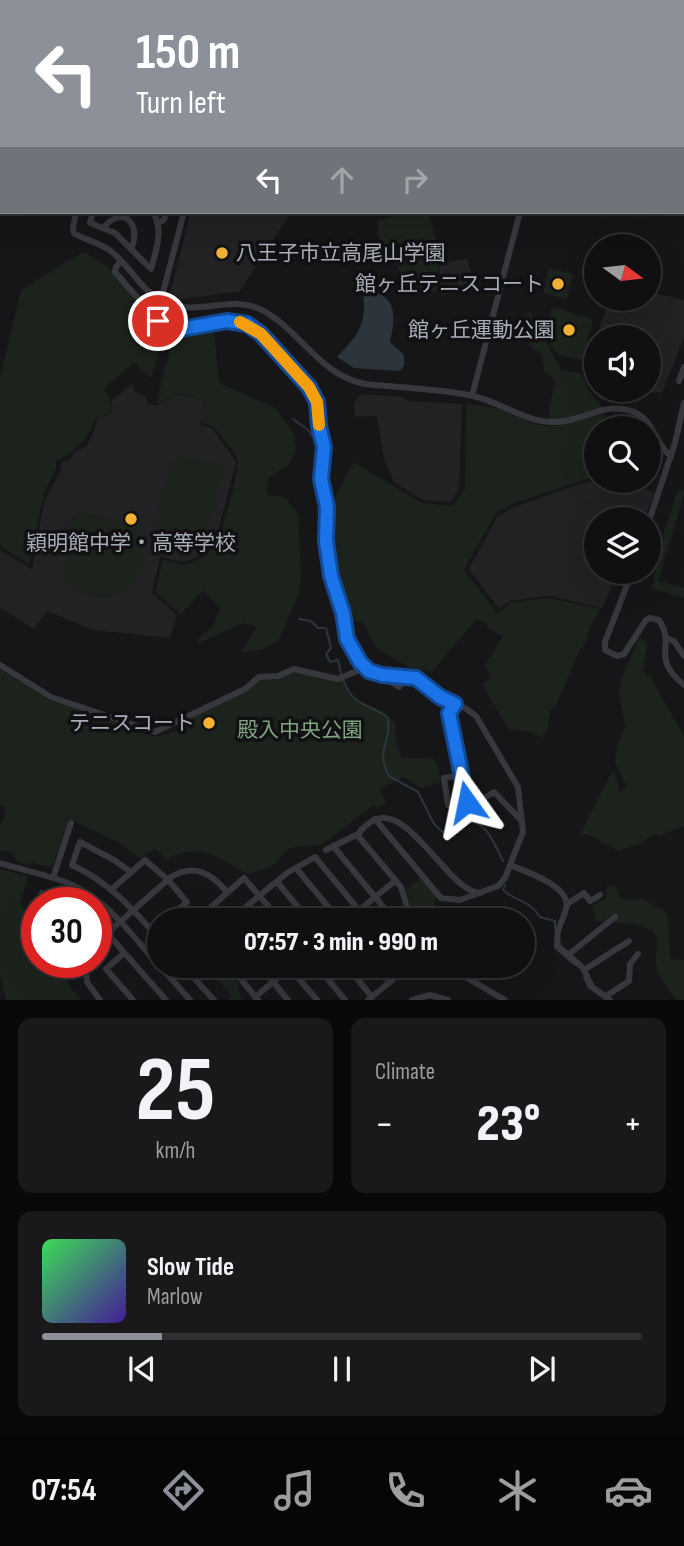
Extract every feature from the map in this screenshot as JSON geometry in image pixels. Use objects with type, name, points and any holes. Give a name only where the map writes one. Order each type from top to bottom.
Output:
[{"type":"street","points":[[76,214],[72,228],[74,233],[109,250],[144,289],[161,300],[187,308],[233,303],[258,309],[271,316],[333,371],[355,382],[472,396],[546,422],[564,422],[604,409],[621,408],[648,421],[665,451],[671,456]]},
{"type":"street","points":[[92,214],[90,223],[104,227],[120,237],[151,270],[159,238],[158,223],[154,214]]},
{"type":"street","points":[[158,223],[164,220],[166,214]]},
{"type":"street","points":[[161,300],[183,214]]},
{"type":"street","points":[[472,396],[519,214]]},
{"type":"street","points":[[104,227],[118,217],[130,220],[136,231],[131,249]]},
{"type":"street","points":[[109,250],[120,237]]},
{"type":"street","points":[[121,261],[115,272],[163,325],[179,330],[230,321],[250,326],[261,334],[313,393],[319,409],[319,426],[324,447],[321,479],[327,507],[326,541],[331,579],[343,613],[346,636],[364,668],[375,674],[419,679],[440,697],[471,711],[481,721],[494,749],[509,769],[519,790],[523,822],[522,835],[499,884],[458,900],[441,898],[375,819]]},
{"type":"street","points":[[679,382],[684,367]]},
{"type":"street","points":[[654,507],[671,456],[684,403]]},
{"type":"street","points":[[628,584],[606,642],[606,650],[617,656],[624,654],[643,622],[650,618],[659,620],[666,638],[666,664],[673,676],[684,685]]},
{"type":"street","points":[[666,638],[674,641],[684,656]]},
{"type":"street","points":[[0,665],[51,697],[97,710],[155,732],[240,692],[259,677],[278,676],[294,670],[344,677],[364,668]]},
{"type":"street","points":[[387,675],[391,682],[399,687],[409,676]]},
{"type":"street","points":[[455,704],[449,713],[462,775],[467,802],[448,805],[444,778],[462,775]]},
{"type":"street","points":[[493,824],[478,802],[494,792],[523,822]]},
{"type":"street","points":[[384,908],[330,848],[358,834],[375,819],[382,818],[404,826],[465,888],[482,892]]},
{"type":"street","points":[[53,878],[71,823]]},
{"type":"street","points":[[358,834],[402,890],[407,908]]},
{"type":"street","points":[[109,887],[72,865],[80,842],[114,860],[131,873]]},
{"type":"street","points":[[246,908],[296,868],[315,857],[357,908]]},
{"type":"street","points":[[147,921],[112,889],[145,860],[187,902],[181,908]]},
{"type":"street","points":[[0,863],[53,878],[89,894],[120,922],[147,952]]},
{"type":"street","points":[[510,865],[546,880],[564,897],[567,904]]},
{"type":"street","points":[[296,868],[329,908]]},
{"type":"street","points":[[112,929],[167,880],[183,871],[197,870],[213,876],[226,892]]},
{"type":"street","points":[[211,908],[244,878],[270,908]]},
{"type":"street","points":[[361,908],[394,881]]},
{"type":"street","points":[[277,882],[299,908]]},
{"type":"street","points":[[600,895],[590,901],[583,893],[567,904],[559,923],[557,943],[584,970],[589,983],[608,998],[629,981],[630,964],[638,954]]},
{"type":"street","points":[[568,955],[615,917]]},
{"type":"street","points":[[112,939],[166,1000]]},
{"type":"street","points":[[584,970],[629,941]]},
{"type":"street","points":[[124,953],[106,969],[133,1000]]},
{"type":"street","points":[[86,978],[100,1000]]},
{"type":"street","points":[[170,978],[190,1000]]},
{"type":"street","points":[[194,978],[214,1000]]},
{"type":"street","points":[[240,978],[257,998],[278,978]]},
{"type":"street","points":[[270,978],[288,1000]]},
{"type":"street","points":[[299,978],[317,1000]]},
{"type":"street","points":[[327,978],[345,1000]]},
{"type":"street","points":[[356,978],[370,998],[395,978]]},
{"type":"street","points":[[387,978],[390,982]]},
{"type":"street","points":[[467,978],[505,1000]]},
{"type":"street","points":[[412,1000],[430,995],[448,1000]]},
{"type":"shaded area","name":"八王子市立高尾山学園","points":[[190,214],[289,215],[240,291],[177,300],[169,297]]},
{"type":"shaded area","points":[[468,258],[474,290],[441,295],[439,264]]},
{"type":"shaded area","points":[[362,288],[382,295],[391,306],[393,322],[390,342],[404,355],[404,365],[400,371],[354,368],[337,357],[357,334],[363,318]]},
{"type":"shaded area","points":[[662,295],[684,300],[684,337],[662,393],[661,325],[601,325],[605,312],[662,312]]},
{"type":"shaded area","name":"穎明館中学・高等学校","points":[[133,383],[135,392],[145,396],[148,405],[158,405],[176,394],[206,401],[200,425],[212,428],[236,462],[217,535],[199,556],[185,562],[160,557],[152,593],[177,615],[170,638],[93,630],[47,611],[34,629],[0,608],[0,550],[32,569],[44,502],[60,472],[62,462],[70,460],[74,452],[86,447],[98,417],[109,415],[113,406],[111,401]]},
{"type":"shaded area","points":[[361,394],[402,397],[408,401],[462,404],[459,488],[451,502],[423,500],[394,482],[384,459],[377,416],[356,417],[353,403]]},
{"type":"shaded area","points":[[584,483],[584,493],[654,494],[649,507],[584,507],[584,584],[613,584],[602,608],[550,596],[509,601],[499,609],[469,569],[497,517],[514,507]]},
{"type":"green space","points":[[398,214],[429,214],[441,257],[437,259],[440,294],[414,286],[402,274],[378,236],[377,222]]},
{"type":"green space","points":[[83,252],[108,268],[165,333],[151,378],[134,362],[105,388],[112,406],[108,415],[96,417],[81,444],[56,461],[56,468],[44,492],[29,564],[0,546],[0,378],[21,290]]},
{"type":"green space","name":"館ヶ丘テニスコート","points":[[549,268],[573,274],[567,300],[543,293]]},
{"type":"green space","name":"館ヶ丘運動公園","points":[[552,307],[593,319],[591,325],[584,325],[582,360],[554,350],[548,333]]},
{"type":"green space","points":[[531,312],[560,369],[582,374],[584,402],[598,402],[604,409],[604,416],[584,416],[584,480],[512,504],[496,513],[464,570],[498,614],[511,602],[550,598],[601,609],[590,626],[585,644],[580,649],[556,705],[550,710],[547,732],[541,738],[532,732],[509,730],[482,684],[492,678],[484,666],[503,637],[486,627],[488,624],[476,619],[432,672],[411,668],[377,649],[364,624],[352,620],[339,574],[332,505],[353,462],[422,503],[452,506],[465,489],[466,404],[497,408],[534,424],[551,427],[549,411],[555,380],[544,371],[542,355],[529,345],[526,313]]},
{"type":"green space","points":[[214,330],[219,383],[274,407],[294,433],[296,452],[289,464],[268,478],[267,495],[285,497],[298,514],[301,573],[299,593],[279,640],[264,649],[240,653],[257,627],[243,623],[197,644],[198,639],[212,627],[220,609],[203,590],[181,614],[155,592],[163,560],[185,565],[200,559],[212,549],[220,535],[233,491],[238,462],[234,452],[213,426],[201,423],[206,401],[176,393],[156,403],[173,337]]},
{"type":"green space","points":[[177,455],[221,465],[221,475],[206,527],[192,546],[181,549],[168,546],[156,530],[156,518],[172,462]]},
{"type":"green space","points":[[678,490],[684,491],[661,571],[662,539]]},
{"type":"green space","points":[[78,512],[97,515],[138,529],[143,548],[142,565],[136,579],[126,590],[113,596],[98,597],[82,592],[66,581],[65,540],[69,520]]},
{"type":"green space","points":[[661,582],[684,588],[684,598],[652,589],[653,584],[661,584]]},
{"type":"green space","points":[[639,638],[647,642],[643,672],[650,676],[684,737],[684,826],[659,836],[655,833],[639,844],[618,851],[588,834],[580,835],[613,770],[619,792],[627,787],[615,762],[617,746],[625,726],[619,694],[621,680]]},
{"type":"green space","name":"殿入中央公園","points":[[0,669],[49,700],[95,713],[153,736],[186,727],[182,721],[254,681],[266,678],[275,680],[295,672],[343,679],[352,698],[382,711],[396,724],[395,736],[401,757],[434,759],[441,782],[422,788],[404,777],[379,789],[387,803],[377,808],[372,806],[323,844],[289,848],[271,867],[247,874],[218,857],[199,852],[179,854],[167,859],[155,849],[140,858],[118,842],[69,819],[52,867],[32,863],[30,865],[17,861],[13,853],[5,850],[0,853],[0,826],[5,816],[4,806],[0,806]]},
{"type":"green space","points":[[0,869],[28,876],[25,887],[21,887],[21,978],[66,978],[71,989],[81,1000],[6,1000],[0,972]]},
{"type":"green space","points":[[421,877],[437,897],[435,908],[411,908],[406,891]]},
{"type":"green space","points":[[616,885],[619,897],[632,901],[642,898],[668,914],[670,959],[684,960],[684,1000],[677,1000],[660,975],[656,964],[657,942],[653,931],[636,924],[597,921],[592,906],[607,897],[606,887]]},
{"type":"green space","points":[[216,978],[234,978],[238,983],[241,1000],[229,1000],[232,996]]},
{"type":"waterway","points":[[293,419],[308,430],[320,447],[317,479],[324,514]]},
{"type":"waterway","points":[[323,535],[324,520]]},
{"type":"waterway","points":[[323,541],[325,556]]},
{"type":"waterway","points":[[329,581],[337,603]]},
{"type":"waterway","points":[[339,611],[342,635],[354,658]]},
{"type":"waterway","points":[[299,619],[311,621],[318,628],[326,628],[331,648],[326,654],[330,662],[338,660],[341,674]]},
{"type":"waterway","points":[[343,679],[351,695],[387,717],[388,731],[383,758],[389,776],[418,792],[434,824],[445,834],[456,825],[466,822],[482,826],[503,861]]},
{"type":"waterway","points":[[505,885],[503,890],[508,894],[532,907],[540,917],[555,921],[555,929]]},
{"type":"waterway","points":[[555,942],[555,948],[575,965]]},
{"type":"waterway","points":[[584,978],[589,988]]},
{"type":"slow traffic","points":[[240,322],[261,334],[309,387],[319,409],[319,425]]},
{"type":"place","name":"八王子市立高尾山学園","points":[[222,253]]},
{"type":"place","name":"館ヶ丘テニスコート","points":[[558,284]]},
{"type":"place","name":"館ヶ丘運動公園","points":[[569,330]]},
{"type":"place","name":"穎明館中学・高等学校","points":[[131,519]]},
{"type":"place","name":"テニスコート","points":[[209,723]]},
{"type":"route","points":[[158,321],[176,330],[227,321],[237,321],[250,326],[261,334],[313,393],[319,409],[319,426],[324,447],[321,479],[327,507],[326,545],[346,636],[364,668],[375,674],[416,678],[446,701],[455,704],[449,713],[467,802]]}]
